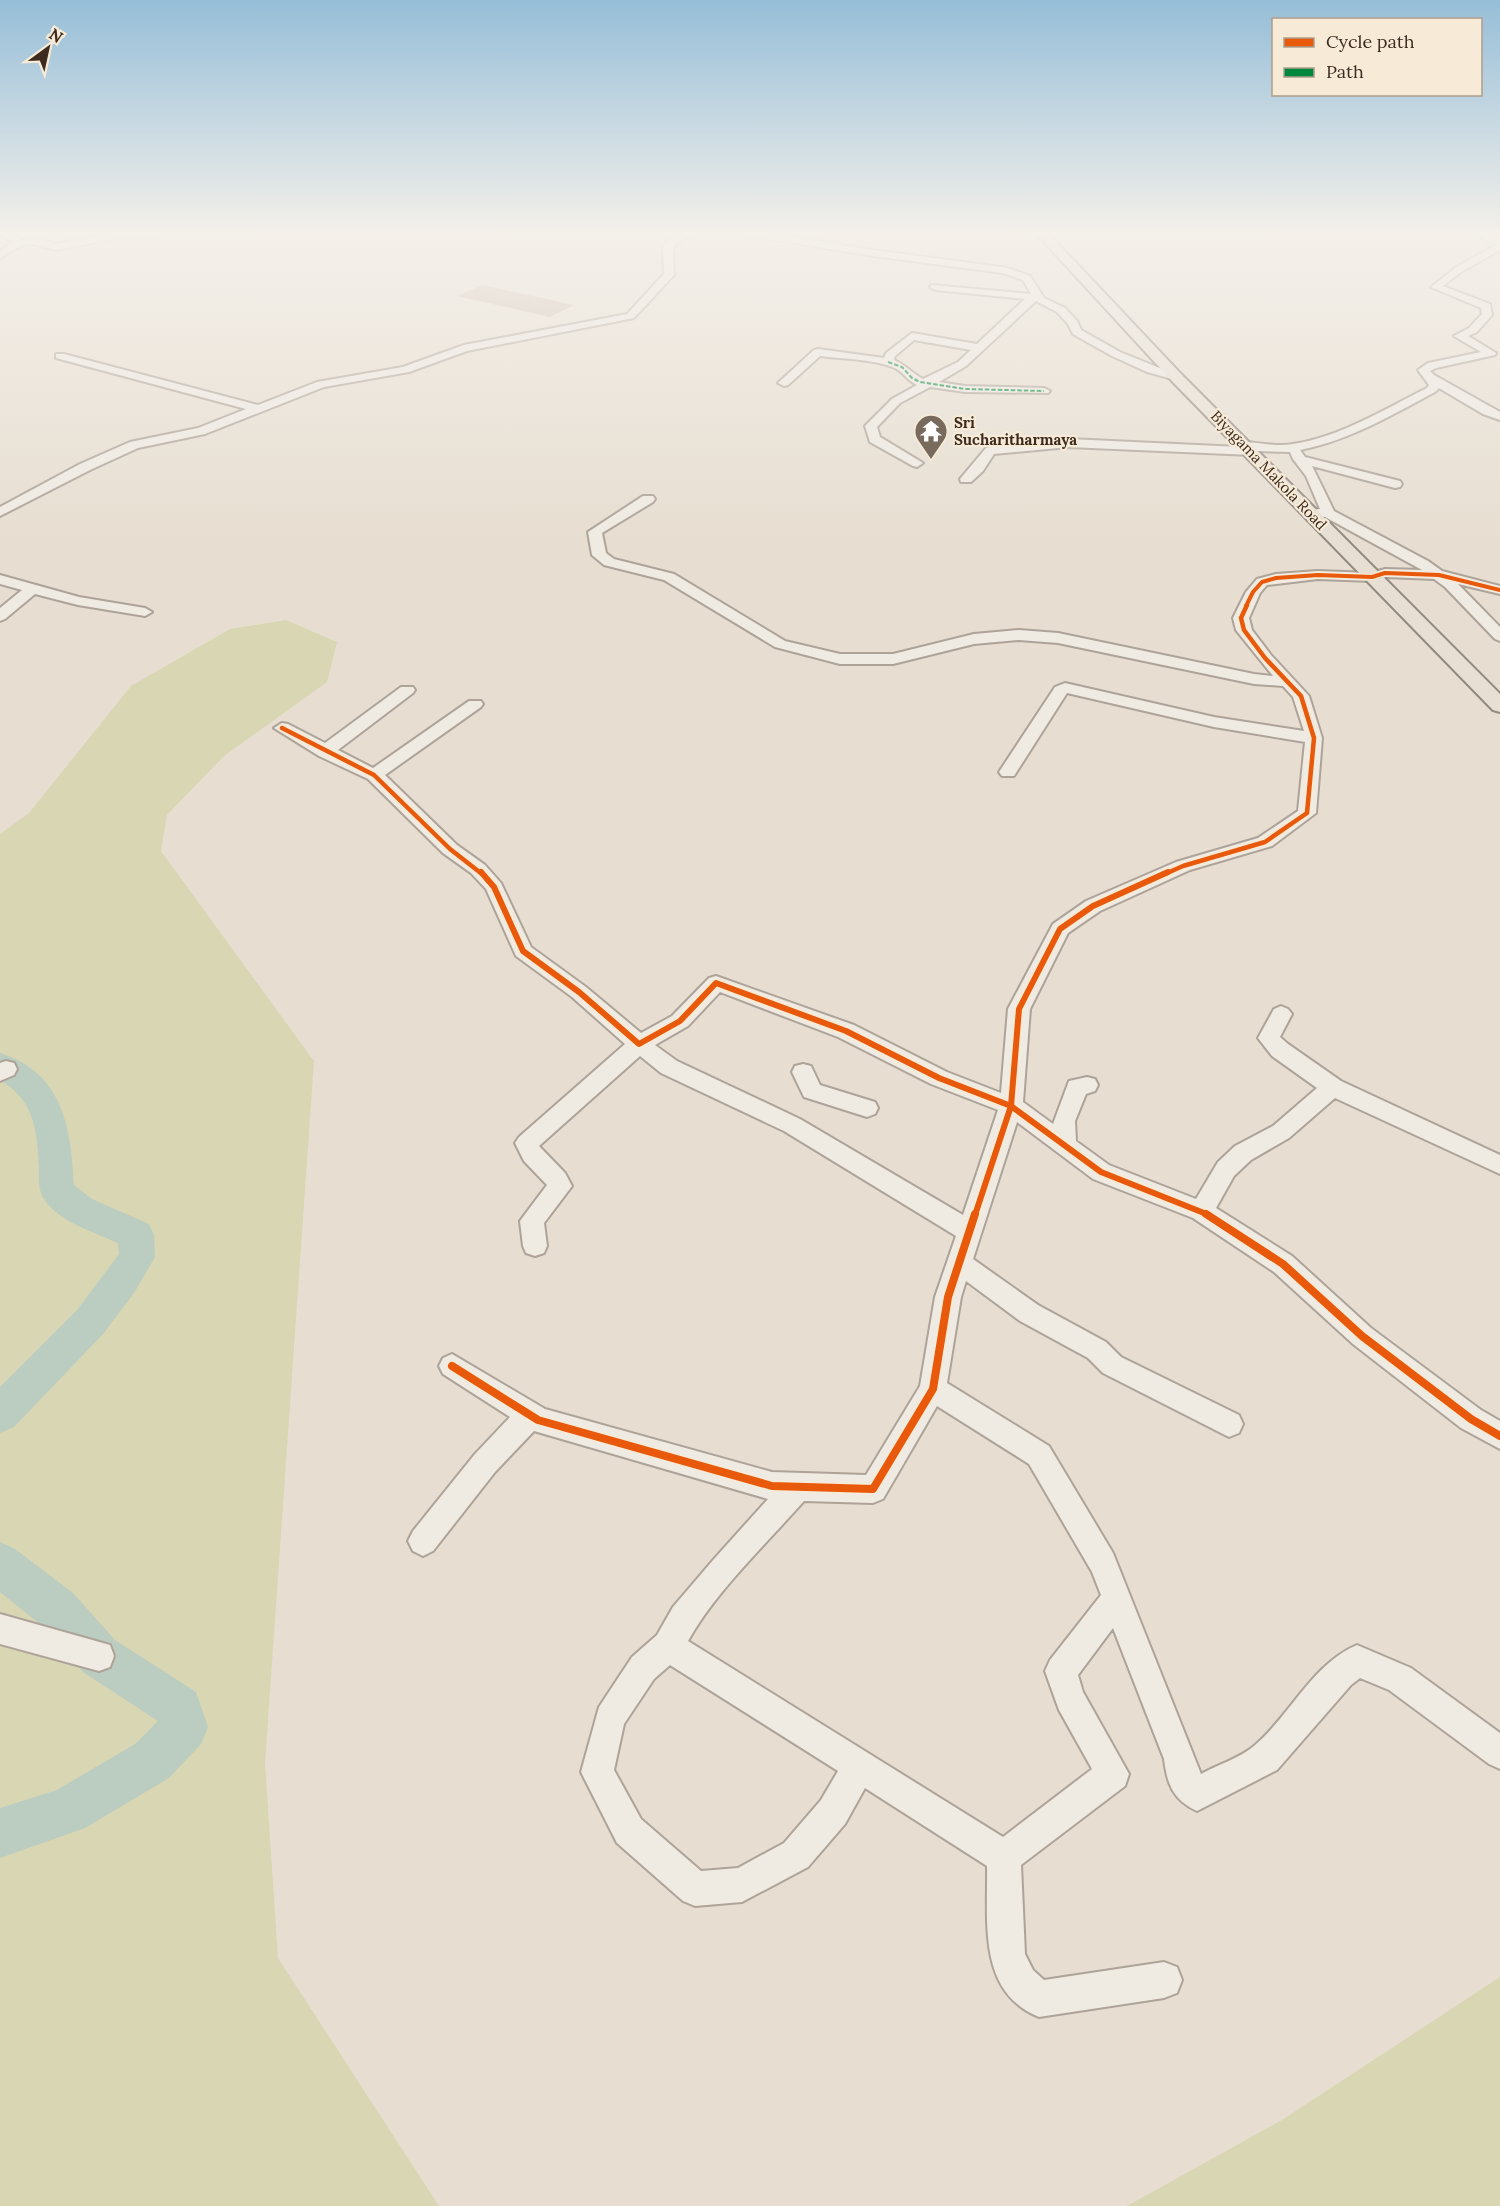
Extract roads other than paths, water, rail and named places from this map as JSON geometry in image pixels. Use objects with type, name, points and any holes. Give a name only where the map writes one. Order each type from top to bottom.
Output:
[{"type":"main road","name":"Biyagama Makola Road","points":[[1137,335],[1500,706]]},
{"type":"street","points":[[0,512],[85,466],[134,445],[201,430],[321,384],[405,369],[464,348],[532,335]]},
{"type":"street","points":[[917,463],[874,439],[871,426],[896,401],[962,364],[995,335]]},
{"type":"street","points":[[1082,335],[1151,369],[1176,377]]},
{"type":"street","points":[[1296,454],[1324,439],[1377,419],[1431,390],[1435,385],[1424,370],[1432,365],[1491,353],[1459,336],[1461,335]]},
{"type":"street","points":[[888,362],[890,354],[912,336],[981,348]]},
{"type":"street","points":[[784,383],[818,352],[888,362],[902,367],[912,378],[965,389],[1044,391]]},
{"type":"street","points":[[60,356],[260,409]]},
{"type":"street","points":[[1431,378],[1487,411],[1500,416]]},
{"type":"street","points":[[966,479],[978,468],[990,451],[1007,447],[1069,443],[1249,448],[1296,454],[1395,484]]},
{"type":"street","points":[[1296,454],[1312,476],[1328,513]]},
{"type":"street","points":[[648,499],[595,532],[599,555],[609,562],[669,577],[780,644],[840,659],[893,659],[974,639],[1019,634],[1058,638],[1254,679],[1288,682]]},
{"type":"street","points":[[1310,513],[1328,513],[1404,552],[1450,584],[1500,636]]},
{"type":"street","points":[[452,1366],[538,1420],[772,1486],[873,1489],[933,1389],[948,1297],[1011,1106],[1019,1009],[1060,929],[1093,906],[1183,866],[1265,842],[1307,813],[1314,738],[1301,696],[1265,658],[1244,630],[1241,618],[1252,592],[1262,582],[1276,578],[1318,574],[1372,577],[1385,573],[1439,575],[1500,590]]},
{"type":"street","points":[[0,579],[78,601],[145,612]]},
{"type":"street","points":[[0,616],[33,588]]},
{"type":"street","points":[[1008,772],[1060,690],[1065,688],[1214,722],[1314,738]]},
{"type":"street","points":[[325,752],[408,690]]},
{"type":"street","points":[[374,774],[475,704]]},
{"type":"street","points":[[282,728],[325,752],[374,774],[382,785],[450,849],[478,869],[494,887],[523,951],[579,992],[669,1067],[792,1125],[970,1232]]},
{"type":"street","points":[[536,1246],[532,1221],[560,1186],[554,1174],[529,1153],[527,1143],[639,1044],[680,1021],[716,983],[846,1031],[939,1078],[1011,1106],[1101,1172],[1202,1211],[1282,1264],[1362,1336],[1471,1419],[1500,1436]]},
{"type":"street","points":[[1281,1014],[1269,1038],[1280,1050],[1333,1087],[1500,1165]]},
{"type":"street","points":[[792,1125],[808,1082],[867,1108]]},
{"type":"street","points":[[1064,1144],[1064,1121],[1077,1087],[1087,1085]]},
{"type":"street","points":[[1202,1211],[1226,1169],[1243,1153],[1281,1132],[1333,1087]]},
{"type":"street","points":[[960,1263],[1029,1313],[1097,1350],[1112,1365],[1229,1424]]},
{"type":"street","points":[[933,1389],[1039,1455],[1103,1563],[1180,1759],[1183,1779],[1197,1794],[1265,1758],[1340,1674],[1357,1660],[1400,1679],[1500,1752]]},
{"type":"street","points":[[423,1541],[485,1463],[531,1415]]},
{"type":"street","points":[[798,1487],[724,1569],[684,1618],[668,1646],[642,1668],[610,1718],[597,1772],[629,1831],[695,1889],[742,1885],[796,1855],[833,1812],[860,1766]]},
{"type":"street","points":[[1004,1857],[1113,1774],[1070,1698],[1061,1671],[1117,1599]]},
{"type":"street","points":[[0,1629],[99,1656]]},
{"type":"street","points":[[668,1646],[1004,1857]]},
{"type":"street","points":[[1004,1857],[1007,1957],[1020,1983],[1038,1999],[1164,1980]]},
{"type":"waterway","points":[[0,1065],[28,1083],[44,1105],[52,1133],[57,1191],[79,1209],[136,1235],[137,1257],[90,1322],[0,1414]]},
{"type":"waterway","points":[[0,1564],[57,1609],[99,1656],[180,1708],[184,1727],[152,1761],[68,1811],[0,1833]]},
{"type":"place","name":"Sri Sucharitharmaya","points":[[931,460]]}]
